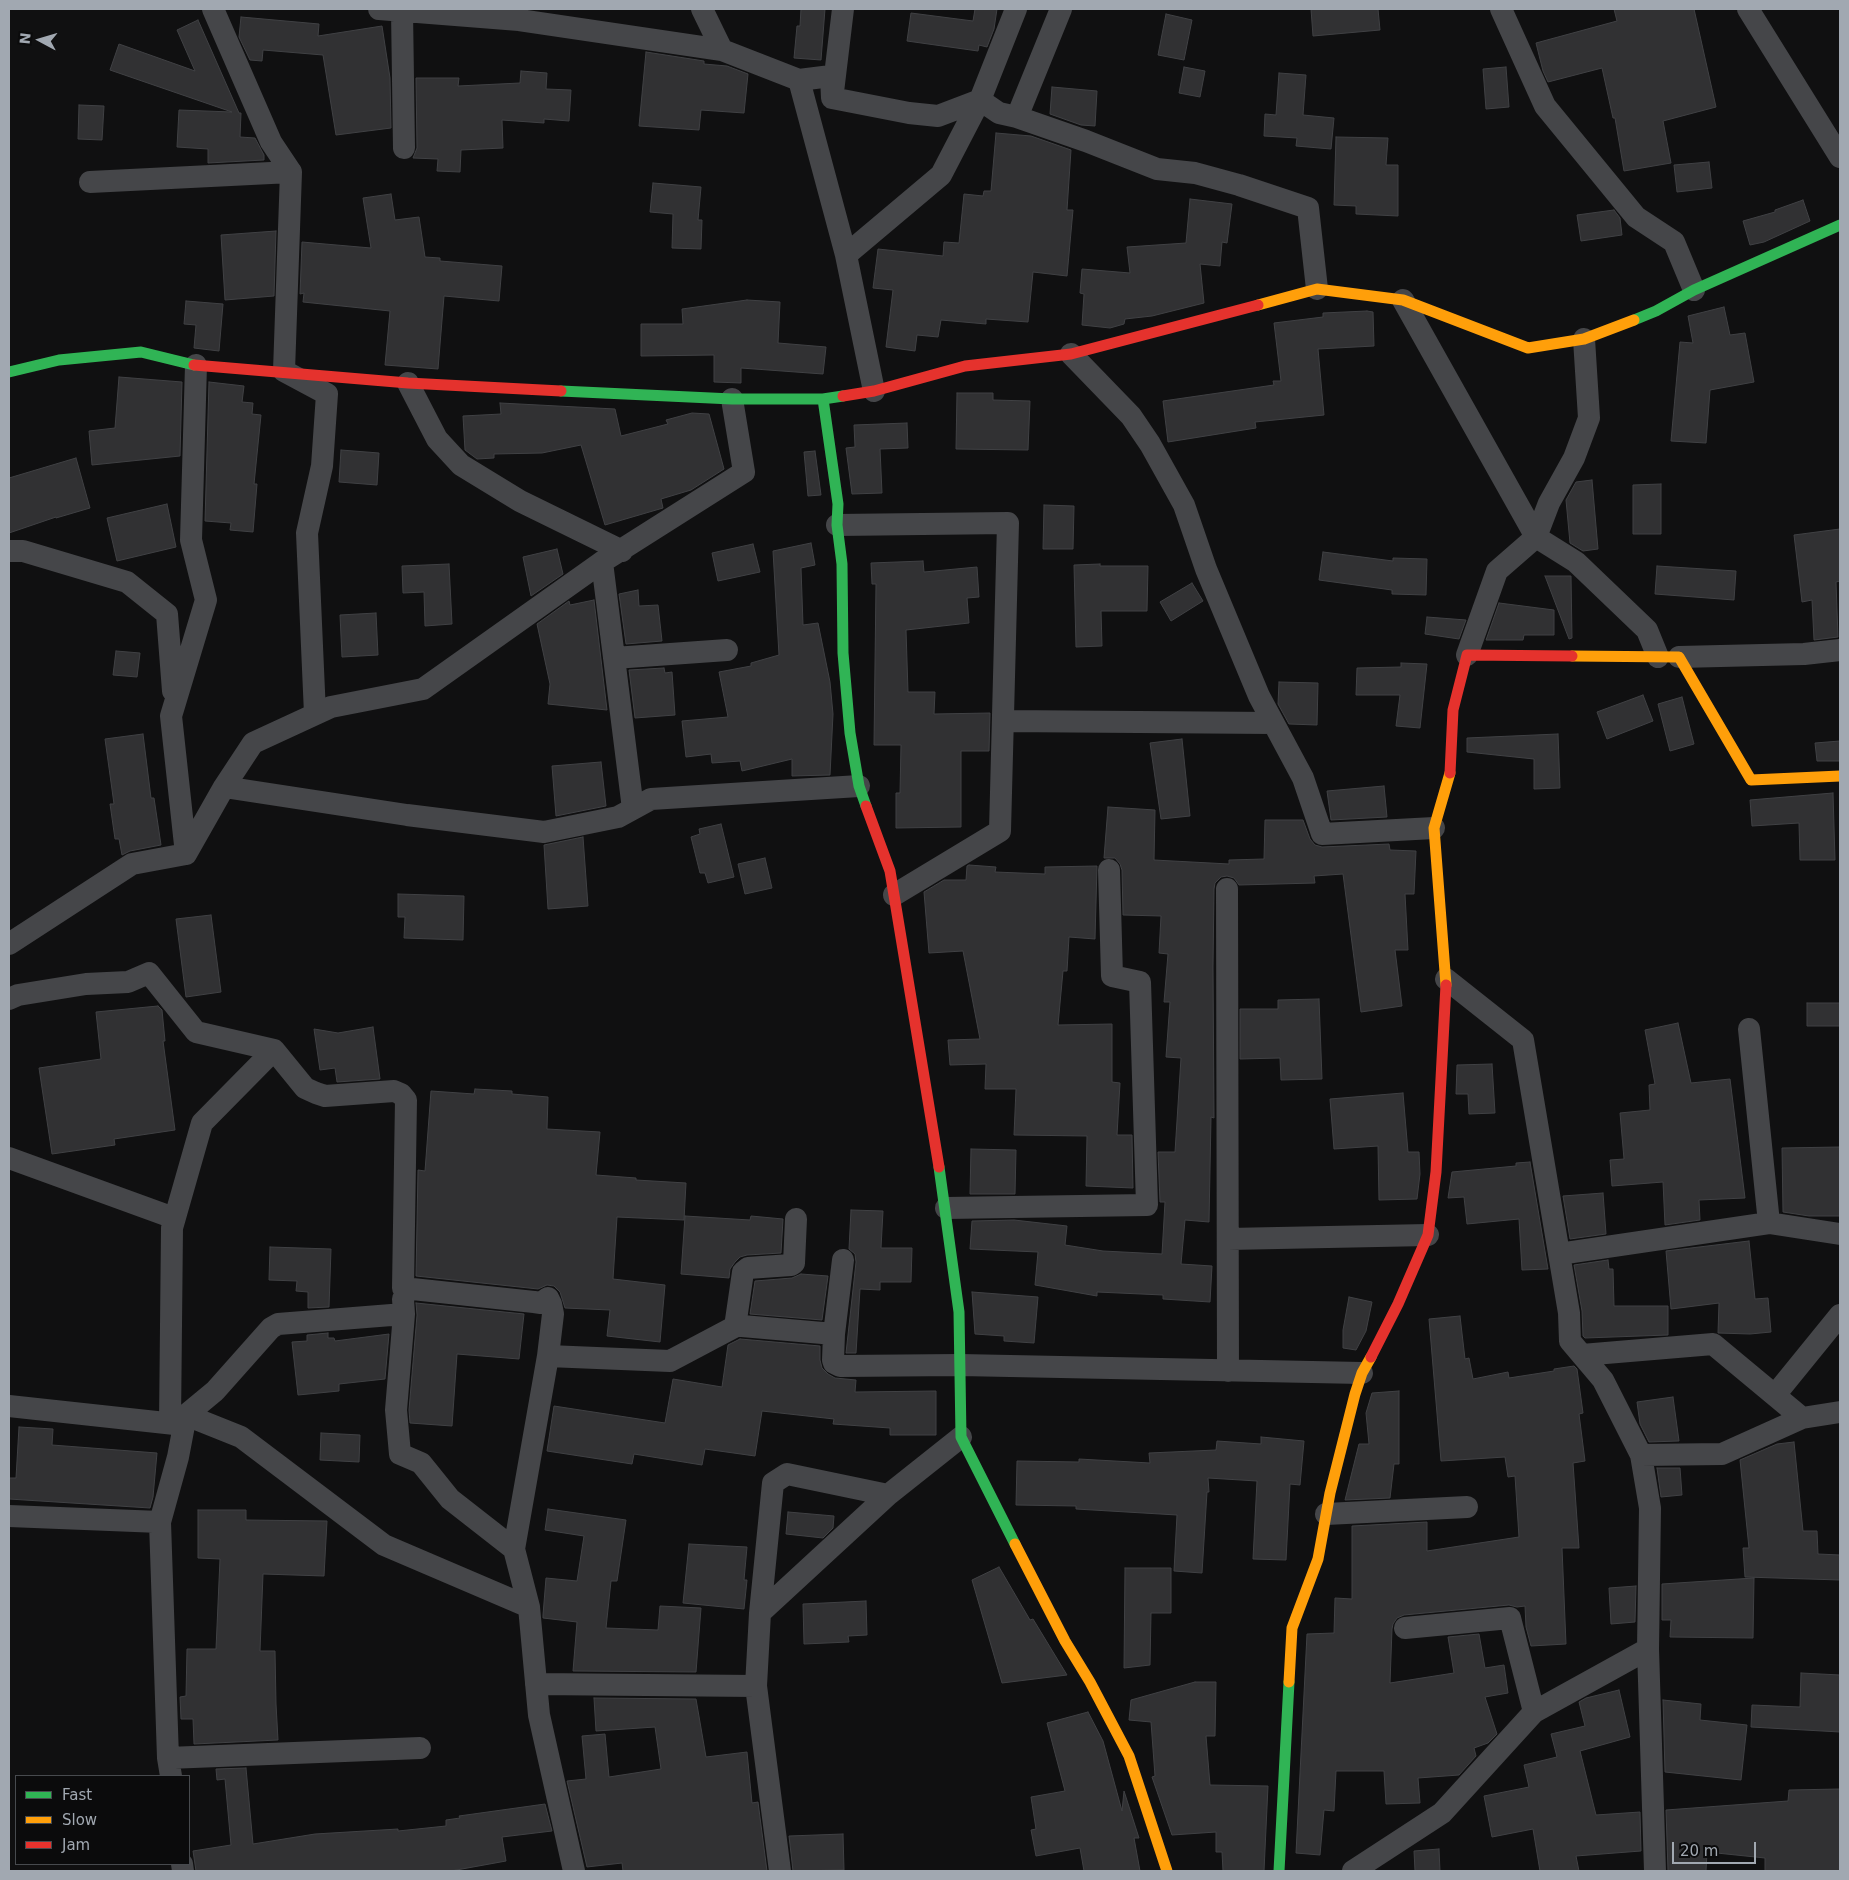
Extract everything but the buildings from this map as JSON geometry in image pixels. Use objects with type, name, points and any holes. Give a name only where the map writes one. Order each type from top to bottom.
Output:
[{"type":"street","points":[[213,9],[271,142],[292,172],[284,371]]},
{"type":"street","points":[[380,9],[518,14],[722,50],[799,80],[831,76],[832,98]]},
{"type":"street","points":[[702,9],[722,50]]},
{"type":"street","points":[[832,98],[843,9]]},
{"type":"street","points":[[846,255],[942,175],[980,100],[1016,9]]},
{"type":"street","points":[[1017,117],[1061,9]]},
{"type":"street","points":[[1501,9],[1545,106],[1636,217],[1674,242],[1694,290]]},
{"type":"street","points":[[1748,9],[1840,157]]},
{"type":"street","points":[[402,10],[404,148]]},
{"type":"street","points":[[799,80],[846,255],[874,391]]},
{"type":"street","points":[[832,98],[938,116],[980,100]]},
{"type":"street","points":[[980,100],[999,113],[1017,117],[1086,141],[1158,169],[1194,173],[1239,185],[1308,208],[1317,288]]},
{"type":"street","points":[[90,182],[292,172]]},
{"type":"street","points":[[9,372],[59,360],[141,352],[196,365],[408,383],[732,399],[823,399],[874,391],[965,366],[1071,354],[1317,288],[1403,300],[1528,348],[1584,339],[1656,311],[1694,290],[1840,225]]},
{"type":"street","points":[[1403,300],[1536,538],[1576,562],[1647,630],[1705,699],[1751,780],[1840,776]]},
{"type":"street","points":[[1279,1871],[1292,1628],[1318,1559],[1326,1514],[1355,1394],[1362,1373],[1398,1304],[1428,1236],[1436,1172],[1446,979],[1434,828],[1450,776],[1453,710],[1466,655],[1497,572],[1536,538],[1549,504],[1574,458],[1589,418],[1584,339]]},
{"type":"street","points":[[1071,354],[1131,416],[1160,461],[1184,504],[1206,569],[1259,696],[1303,778],[1322,834],[1434,828]]},
{"type":"street","points":[[186,854],[171,716],[206,600],[191,540],[196,365]]},
{"type":"street","points":[[284,371],[327,394],[322,466],[307,533],[315,714]]},
{"type":"street","points":[[408,383],[437,439],[461,465],[520,501],[622,551]]},
{"type":"street","points":[[9,944],[132,864],[186,854],[224,787],[253,743],[331,707],[423,689],[602,562],[744,472],[732,399]]},
{"type":"street","points":[[823,399],[838,504],[837,525],[842,564],[844,662],[850,733],[860,786],[890,871],[946,1208],[959,1312],[962,1437],[1065,1641],[1090,1682],[1129,1756],[1167,1871]]},
{"type":"street","points":[[837,525],[1008,523],[1000,831],[894,895]]},
{"type":"street","points":[[9,551],[23,551],[127,582],[167,614],[174,705]]},
{"type":"street","points":[[602,562],[633,809]]},
{"type":"street","points":[[614,658],[727,650]]},
{"type":"street","points":[[1466,655],[1669,657],[1804,654],[1840,650]]},
{"type":"street","points":[[1003,721],[1274,723]]},
{"type":"street","points":[[224,787],[407,815],[544,832],[618,817],[651,799],[860,786]]},
{"type":"street","points":[[946,1208],[1146,1204],[1140,982],[1112,976],[1109,870]]},
{"type":"street","points":[[1227,889],[1228,1370]]},
{"type":"street","points":[[9,999],[18,994],[86,984],[128,982],[149,973],[196,1032],[274,1050],[305,1088],[324,1096],[394,1090],[402,1094],[406,1100],[404,1314],[396,1410],[400,1454],[421,1463],[450,1499],[514,1549]]},
{"type":"street","points":[[1446,979],[1523,1040],[1569,1313],[1570,1341],[1603,1380],[1641,1455],[1650,1508],[1648,1649],[1655,1871]]},
{"type":"street","points":[[1749,1029],[1769,1223]]},
{"type":"street","points":[[274,1050],[202,1123],[172,1228],[180,1421],[178,1457],[160,1522],[169,1767],[420,1748]]},
{"type":"street","points":[[9,1158],[174,1218]]},
{"type":"street","points":[[738,1325],[736,1320],[743,1272],[748,1268],[793,1264],[795,1261],[796,1219]]},
{"type":"street","points":[[1559,1254],[1769,1223],[1840,1234]]},
{"type":"street","points":[[1228,1239],[1428,1236]]},
{"type":"street","points":[[843,1260],[834,1334],[833,1360],[834,1363],[840,1366],[960,1365],[1362,1373]]},
{"type":"street","points":[[403,1288],[534,1302],[541,1302],[548,1298],[554,1314],[514,1549],[529,1607],[539,1715],[574,1871]]},
{"type":"street","points":[[180,1421],[215,1391],[271,1328],[278,1324],[404,1314]]},
{"type":"street","points":[[1774,1395],[1840,1315]]},
{"type":"street","points":[[548,1356],[670,1361],[738,1325],[834,1334]]},
{"type":"street","points":[[1582,1355],[1714,1344],[1802,1418]]},
{"type":"street","points":[[9,1406],[180,1421],[241,1437],[384,1545],[529,1607]]},
{"type":"street","points":[[1641,1455],[1722,1454],[1802,1418],[1840,1412]]},
{"type":"street","points":[[760,1613],[888,1495],[962,1437]]},
{"type":"street","points":[[780,1871],[756,1686],[760,1613],[773,1484],[787,1474],[888,1495]]},
{"type":"street","points":[[1326,1514],[1467,1507]]},
{"type":"street","points":[[9,1516],[160,1522]]},
{"type":"street","points":[[1404,1628],[1510,1618],[1534,1712]]},
{"type":"street","points":[[1353,1871],[1442,1813],[1534,1712],[1648,1649]]},
{"type":"street","points":[[536,1684],[756,1686]]},
{"type":"traffic: fast","points":[[1634,320],[1656,311],[1694,290],[1840,225]]},
{"type":"traffic: fast","points":[[9,372],[59,360],[141,352],[194,365]]},
{"type":"traffic: fast","points":[[561,391],[732,399],[823,399],[843,396]]},
{"type":"traffic: fast","points":[[823,399],[838,504],[837,525],[842,564],[843,653],[850,733],[859,786],[866,806]]},
{"type":"traffic: fast","points":[[939,1167],[959,1312],[961,1437],[1015,1544]]},
{"type":"traffic: fast","points":[[1279,1871],[1289,1682]]},
{"type":"traffic: slow","points":[[1258,305],[1317,289],[1403,300],[1528,348],[1584,339],[1634,320]]},
{"type":"traffic: slow","points":[[1572,656],[1679,657],[1751,780],[1840,776]]},
{"type":"traffic: slow","points":[[1446,985],[1434,828],[1450,773]]},
{"type":"traffic: slow","points":[[1289,1682],[1292,1628],[1318,1559],[1330,1493],[1355,1394],[1362,1373],[1371,1357]]},
{"type":"traffic: slow","points":[[1015,1544],[1065,1641],[1090,1682],[1129,1756],[1167,1871]]},
{"type":"traffic: jam","points":[[843,396],[874,391],[965,366],[1071,354],[1258,305]]},
{"type":"traffic: jam","points":[[194,365],[408,383],[561,391]]},
{"type":"traffic: jam","points":[[1450,773],[1453,710],[1467,655],[1572,656]]},
{"type":"traffic: jam","points":[[866,806],[890,871],[939,1167]]},
{"type":"traffic: jam","points":[[1371,1357],[1398,1304],[1428,1235],[1436,1172],[1446,985]]}]
